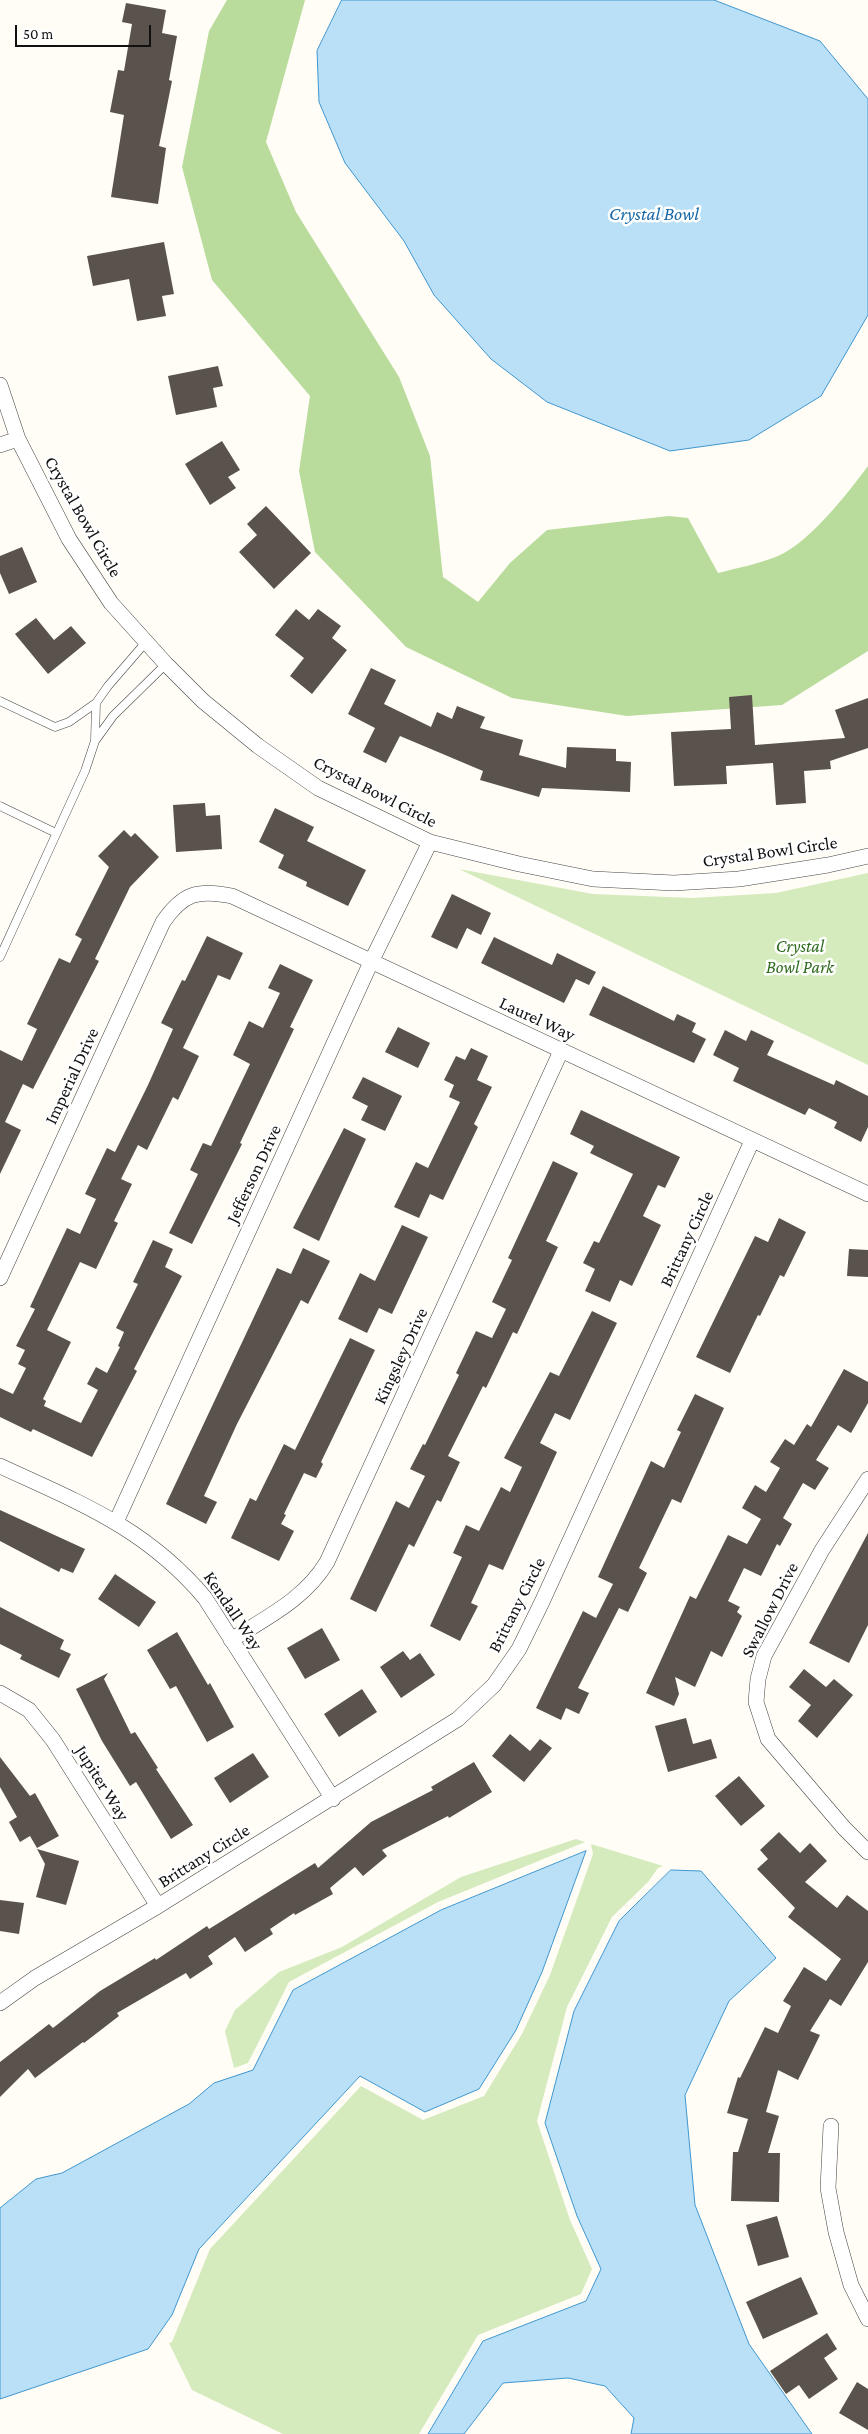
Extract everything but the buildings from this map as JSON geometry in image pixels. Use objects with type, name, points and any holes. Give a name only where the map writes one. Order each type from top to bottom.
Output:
[{"type":"street","name":"Crystal Bowl Circle","points":[[0,385],[18,439],[69,538],[111,603],[166,664],[203,701],[251,740],[318,788],[430,842],[519,864],[594,879],[674,883],[739,879],[828,865],[868,856]]},
{"type":"street","points":[[0,445],[18,439]]},
{"type":"street","name":"Jefferson Drive","points":[[116,1522],[372,962],[430,842]]},
{"type":"street","name":"Laurel Way","points":[[188,897],[209,891],[232,896],[868,1194]]},
{"type":"street","name":"Imperial Drive","points":[[0,1278],[163,922],[176,904],[188,897]]},
{"type":"street","name":"Kingsley Drive","points":[[231,1640],[301,1594],[319,1576],[327,1562],[561,1051]]},
{"type":"street","name":"Brittany Circle","points":[[0,2003],[35,1978],[158,1906],[333,1799],[458,1719],[494,1685],[519,1649],[752,1141]]},
{"type":"street","name":"Kendall Way","points":[[0,1466],[92,1508],[154,1547],[183,1572],[205,1598],[333,1799]]},
{"type":"street","name":"Swallow Drive","points":[[868,1479],[822,1550],[764,1656],[758,1679],[756,1702],[768,1739],[844,1828],[868,1852]]},
{"type":"street","name":"Jupiter Way","points":[[0,1693],[29,1710],[54,1740],[158,1906]]},
{"type":"street","points":[[831,2126],[828,2188],[836,2232],[850,2285],[868,2319]]},
{"type":"lane","points":[[0,701],[56,727],[68,722],[96,703],[146,642]]},
{"type":"lane","points":[[0,958],[85,770],[95,741],[113,716],[166,664]]},
{"type":"lane","points":[[95,741],[96,703]]},
{"type":"lane","points":[[0,806],[56,833]]},
{"type":"green space","points":[[227,0],[305,0],[266,142],[296,212],[399,377],[430,456],[443,577],[478,602],[510,563],[547,530],[669,516],[688,518],[718,573],[748,566],[778,556],[803,540],[850,490],[868,466],[868,651],[782,705],[627,716],[512,698],[406,647],[315,552],[299,471],[310,396],[212,280],[182,167],[209,31]]},
{"type":"green space","name":"Crystal Bowl Park","points":[[459,869],[593,894],[692,898],[776,893],[868,873],[868,1065]]},
{"type":"green space","points":[[576,1839],[585,1842],[438,1902],[289,1982],[248,2063],[234,2068],[225,2031],[235,2010],[279,1972],[342,1947],[461,1877]]},
{"type":"green space","points":[[591,1844],[663,1866],[658,1868],[648,1882],[612,1917],[567,2007],[537,2121],[570,2220],[592,2269],[581,2294],[478,2335],[419,2434],[283,2434],[192,2390],[169,2343],[172,2342],[210,2249],[361,2086],[423,2120],[484,2096],[522,2034],[550,1975],[593,1854]]},
{"type":"water","name":"Crystal Bowl","points":[[342,0],[714,0],[820,41],[868,99],[868,315],[821,396],[749,440],[670,451],[547,402],[491,359],[434,295],[404,241],[345,163],[319,102],[317,51]]},
{"type":"water","points":[[586,1851],[542,1972],[516,2030],[479,2089],[425,2112],[360,2076],[199,2249],[172,2315],[148,2349],[0,2399],[0,2208],[36,2179],[62,2173],[189,2104],[214,2083],[253,2070],[293,1990],[441,1910]]},
{"type":"water","points":[[671,1870],[701,1871],[776,1958],[729,2001],[685,2095],[695,2205],[749,2344],[812,2434],[631,2434],[634,2418],[605,2386],[568,2378],[503,2383],[464,2434],[428,2434],[483,2341],[586,2301],[601,2269],[577,2216],[545,2123],[574,2011],[619,1921]]}]
